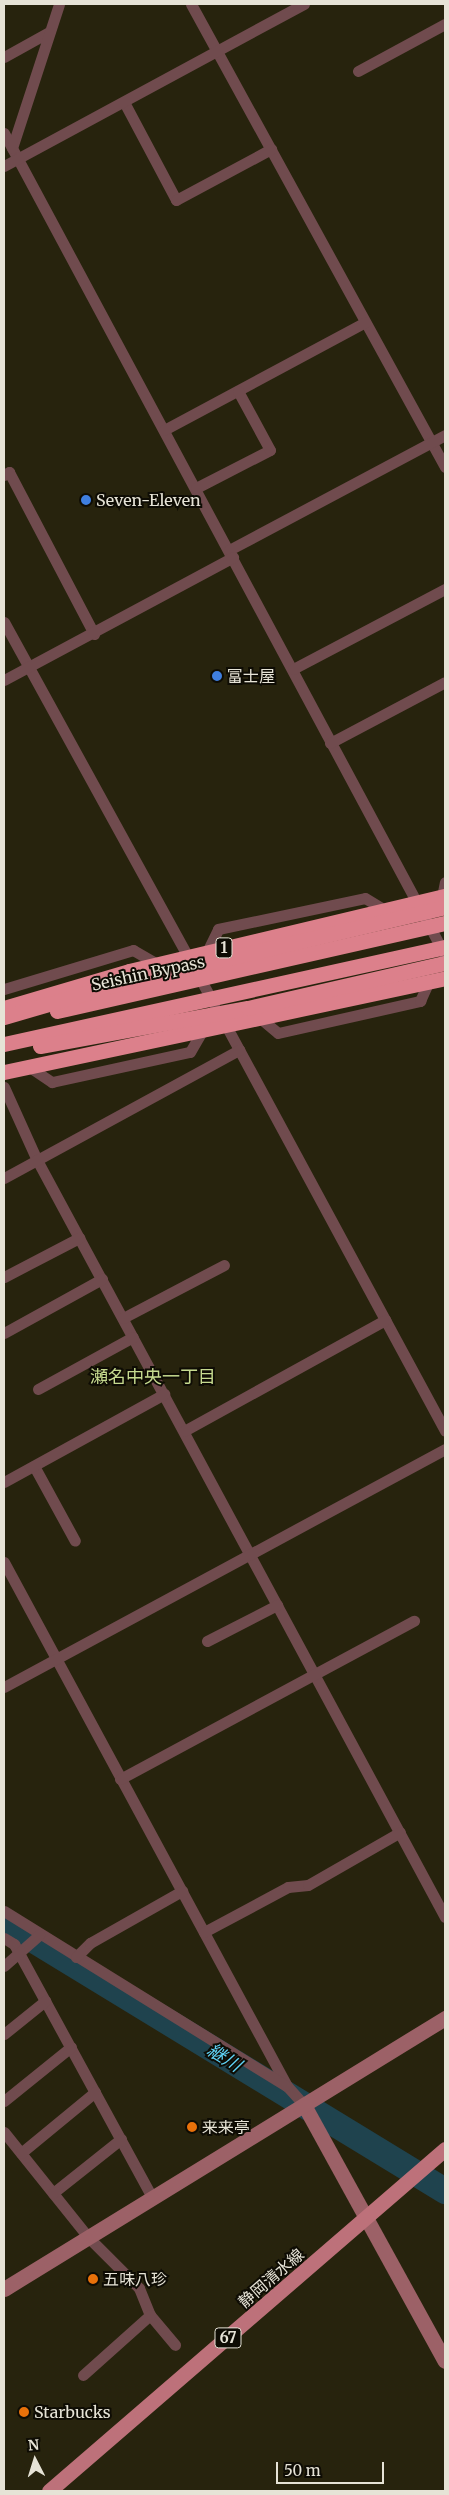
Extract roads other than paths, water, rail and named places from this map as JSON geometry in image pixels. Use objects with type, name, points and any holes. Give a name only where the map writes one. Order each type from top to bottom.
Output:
[{"type":"highway","name":"1","points":[[4,1008],[157,964],[444,895]]},
{"type":"highway","name":"1","points":[[4,1017],[444,895]]},
{"type":"highway","name":"Seishin Bypass","points":[[4,1023],[445,923]]},
{"type":"highway","points":[[4,1044],[445,947]]},
{"type":"highway","points":[[4,1052],[172,1024],[445,963]]},
{"type":"highway","points":[[4,1072],[445,978]]},
{"type":"main road","name":"静岡清水線","points":[[50,2491],[368,2217],[445,2148]]},
{"type":"street","points":[[12,148],[59,4]]},
{"type":"street","points":[[191,4],[445,467]]},
{"type":"street","points":[[4,166],[304,4]]},
{"type":"street","points":[[358,71],[445,24]]},
{"type":"street","points":[[4,57],[49,32]]},
{"type":"street","points":[[124,102],[176,200],[271,149]]},
{"type":"street","points":[[4,133],[294,669],[330,743],[445,955]]},
{"type":"street","points":[[164,430],[365,322]]},
{"type":"street","points":[[196,488],[270,450],[238,390]]},
{"type":"street","points":[[4,680],[94,634],[231,554],[445,435]]},
{"type":"street","points":[[4,475],[9,472],[94,634]]},
{"type":"street","points":[[294,669],[445,589]]},
{"type":"street","points":[[4,622],[226,1026],[445,1431]]},
{"type":"street","points":[[330,743],[445,682]]},
{"type":"street","points":[[207,952],[218,928],[365,898],[385,910]]},
{"type":"street","points":[[4,989],[134,950],[157,964]]},
{"type":"street","points":[[28,1066],[52,1082],[190,1052],[202,1031]]},
{"type":"street","points":[[4,1178],[239,1050]]},
{"type":"street","points":[[4,1087],[37,1160],[445,1917]]},
{"type":"street","points":[[4,1277],[80,1238]]},
{"type":"street","points":[[123,1318],[224,1265]]},
{"type":"street","points":[[4,1334],[102,1280]]},
{"type":"street","points":[[184,1431],[385,1320]]},
{"type":"street","points":[[38,1389],[133,1337]]},
{"type":"street","points":[[4,1482],[164,1394]]},
{"type":"street","points":[[4,1687],[250,1556],[445,1449]]},
{"type":"street","points":[[34,1466],[75,1540]]},
{"type":"street","points":[[4,1562],[55,1660],[287,2086],[304,2105],[368,2217],[445,2361]]},
{"type":"street","points":[[207,1641],[277,1605]]},
{"type":"street","points":[[120,1779],[414,1621]]},
{"type":"street","points":[[204,1932],[288,1887],[308,1885],[400,1832]]},
{"type":"street","points":[[76,1957],[90,1943],[182,1891]]},
{"type":"street","points":[[4,1911],[39,1935],[287,2086]]},
{"type":"street","points":[[4,1966],[39,1935]]},
{"type":"street","points":[[4,1938],[19,1953],[152,2198]]},
{"type":"street","points":[[4,2034],[45,2001]]},
{"type":"street","points":[[4,2288],[445,2018]]},
{"type":"street","points":[[4,2101],[71,2047]]},
{"type":"street","points":[[21,2153],[95,2092]]},
{"type":"street","points":[[4,2132],[88,2237],[139,2288],[150,2315],[175,2345]]},
{"type":"street","points":[[53,2193],[121,2139]]},
{"type":"street","points":[[83,2375],[150,2315]]},
{"type":"waterway","name":"継川","points":[[4,1922],[445,2191]]},
{"type":"place","name":"Seven-Eleven","points":[[86,500]]},
{"type":"place","name":"富士屋","points":[[217,676]]},
{"type":"place","name":"来来亭","points":[[192,2127]]},
{"type":"place","name":"五味八珍","points":[[93,2279]]},
{"type":"place","name":"Starbucks","points":[[24,2412]]},
{"type":"district","name":"瀬名中央一丁目","points":[[153,1377]]}]
